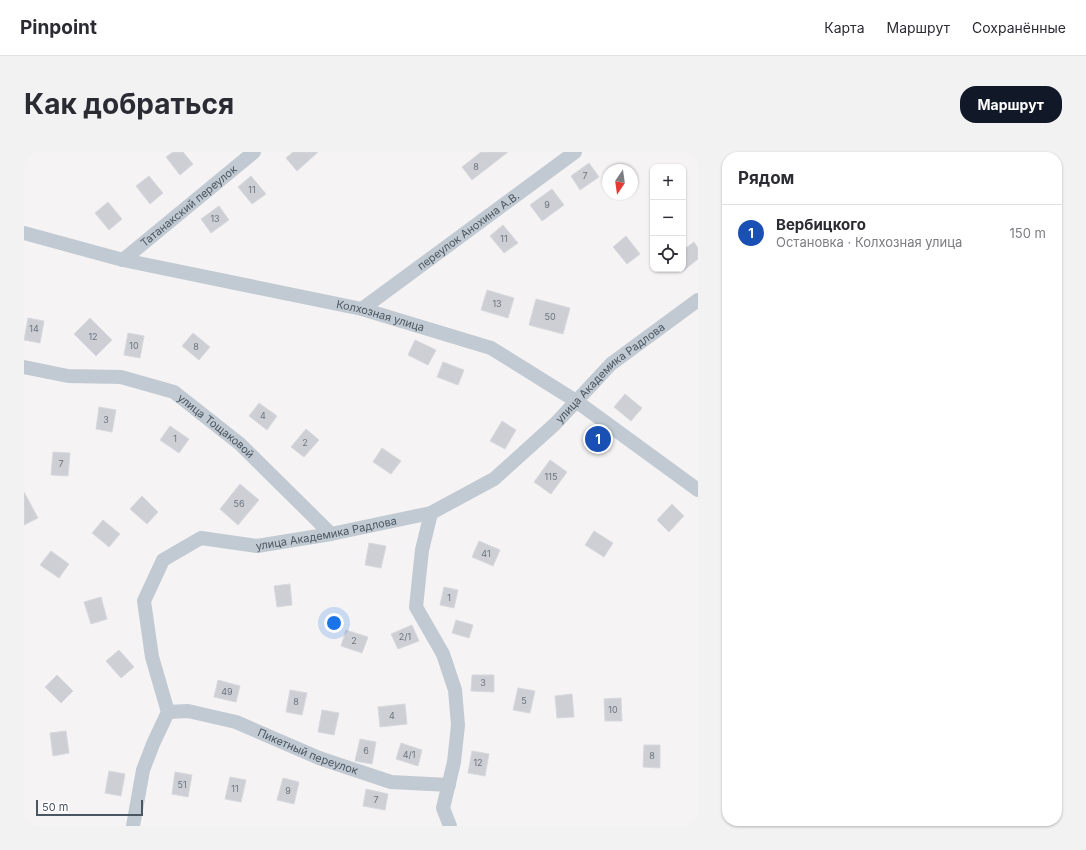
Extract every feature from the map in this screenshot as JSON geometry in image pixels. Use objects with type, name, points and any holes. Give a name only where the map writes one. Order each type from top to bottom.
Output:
[{"type":"street","name":"Татанакский переулок","points":[[123,260],[254,152]]},
{"type":"street","name":"переулок Анохина А.В.","points":[[362,309],[575,152]]},
{"type":"street","name":"Колхозная улица","points":[[24,233],[123,260],[362,309],[491,348],[576,401],[698,490]]},
{"type":"street","name":"улица Академика Радлова","points":[[168,712],[152,657],[144,601],[163,560],[201,538],[257,546],[332,534],[431,513],[494,479],[554,424],[611,364],[698,300]]},
{"type":"street","name":"улица Тощаковой","points":[[24,368],[68,376],[121,377],[174,392],[240,444],[332,534]]},
{"type":"street","points":[[431,513],[422,550],[416,607],[443,654],[455,690],[458,725],[454,762],[443,808],[450,826]]},
{"type":"street","name":"Пикетный переулок","points":[[168,712],[188,711],[236,722],[319,758],[392,782],[448,785]]},
{"type":"street","points":[[133,826],[143,770],[168,712]]},
{"type":"building","points":[[173,152],[183,152],[193,164],[180,175],[166,157]]},
{"type":"building","points":[[293,152],[318,152],[297,171],[286,158]]},
{"type":"building","points":[[481,152],[508,152],[472,180],[462,167]]},
{"type":"building","points":[[589,163],[599,177],[580,190],[571,176]]},
{"type":"building","points":[[149,176],[163,193],[150,204],[136,186]]},
{"type":"building","points":[[251,176],[266,194],[252,204],[238,187]]},
{"type":"building","points":[[552,189],[564,205],[542,221],[530,205]]},
{"type":"building","points":[[108,202],[122,219],[109,230],[95,213]]},
{"type":"building","points":[[219,206],[229,220],[211,233],[201,219]]},
{"type":"building","points":[[503,225],[518,243],[504,253],[490,236]]},
{"type":"building","points":[[626,236],[640,254],[627,264],[613,247]]},
{"type":"building","points":[[694,242],[698,248],[698,259],[686,269],[686,248]]},
{"type":"building","points":[[487,290],[514,298],[508,318],[481,310]]},
{"type":"building","points":[[536,299],[570,308],[563,334],[529,325]]},
{"type":"building","points":[[28,318],[44,321],[40,343],[24,340]]},
{"type":"building","points":[[90,318],[112,340],[96,356],[74,334]]},
{"type":"building","points":[[128,333],[144,336],[140,358],[124,355]]},
{"type":"building","points":[[193,333],[210,347],[199,360],[182,346]]},
{"type":"building","points":[[415,340],[436,350],[428,365],[408,355]]},
{"type":"building","points":[[443,362],[464,370],[458,385],[437,377]]},
{"type":"building","points":[[625,394],[642,408],[631,421],[614,407]]},
{"type":"building","points":[[259,403],[277,416],[267,430],[249,416]]},
{"type":"building","points":[[99,407],[116,410],[112,432],[96,429]]},
{"type":"building","points":[[502,421],[516,430],[505,449],[490,441]]},
{"type":"building","points":[[170,426],[189,439],[179,453],[160,440]]},
{"type":"building","points":[[306,429],[319,440],[304,457],[291,447]]},
{"type":"building","points":[[382,448],[401,461],[391,474],[373,462]]},
{"type":"building","points":[[53,452],[70,453],[68,476],[51,475]]},
{"type":"building","points":[[550,460],[567,472],[551,494],[534,482]]},
{"type":"building","points":[[240,484],[259,500],[238,525],[220,509]]},
{"type":"building","points":[[24,492],[38,518],[24,525]]},
{"type":"building","points":[[142,496],[158,512],[147,524],[130,509]]},
{"type":"building","points":[[672,504],[684,516],[669,532],[657,520]]},
{"type":"building","points":[[103,520],[120,534],[109,547],[92,533]]},
{"type":"building","points":[[594,531],[613,543],[604,557],[585,545]]},
{"type":"building","points":[[479,541],[500,550],[493,566],[472,557]]},
{"type":"building","points":[[369,543],[386,546],[381,568],[365,565]]},
{"type":"building","points":[[51,551],[69,564],[59,578],[40,565]]},
{"type":"building","points":[[290,584],[292,605],[277,607],[274,586]]},
{"type":"building","points":[[444,587],[458,590],[454,608],[440,605]]},
{"type":"building","points":[[101,597],[107,619],[91,624],[84,602]]},
{"type":"building","points":[[456,620],[473,625],[469,638],[452,633]]},
{"type":"building","points":[[412,625],[419,641],[398,649],[391,634]]},
{"type":"building","points":[[346,630],[368,637],[362,653],[341,646]]},
{"type":"building","points":[[119,650],[134,667],[121,678],[106,661]]},
{"type":"building","points":[[57,675],[73,691],[61,703],[45,687]]},
{"type":"building","points":[[472,675],[494,675],[494,692],[471,691]]},
{"type":"building","points":[[218,680],[240,686],[236,702],[214,697]]},
{"type":"building","points":[[518,688],[535,691],[530,713],[513,710]]},
{"type":"building","points":[[290,690],[307,693],[302,715],[286,712]]},
{"type":"building","points":[[572,694],[574,717],[557,718],[555,696]]},
{"type":"building","points":[[621,698],[622,721],[605,721],[604,699]]},
{"type":"building","points":[[405,704],[407,724],[380,727],[378,707]]},
{"type":"building","points":[[322,710],[339,713],[334,735],[318,732]]},
{"type":"building","points":[[66,731],[69,753],[53,756],[50,733]]},
{"type":"building","points":[[360,739],[376,742],[372,764],[355,761]]},
{"type":"building","points":[[401,743],[422,750],[418,766],[396,759]]},
{"type":"building","points":[[644,745],[660,745],[660,768],[643,767]]},
{"type":"building","points":[[472,751],[489,754],[485,776],[468,773]]},
{"type":"building","points":[[109,771],[125,774],[121,796],[105,793]]},
{"type":"building","points":[[175,772],[192,775],[188,797],[172,794]]},
{"type":"building","points":[[230,777],[246,780],[241,802],[225,799]]},
{"type":"building","points":[[283,778],[299,782],[294,804],[277,800]]},
{"type":"building","points":[[366,789],[388,794],[385,810],[363,806]]},
{"type":"place","name":"Вербицкого","points":[[598,439]]}]
